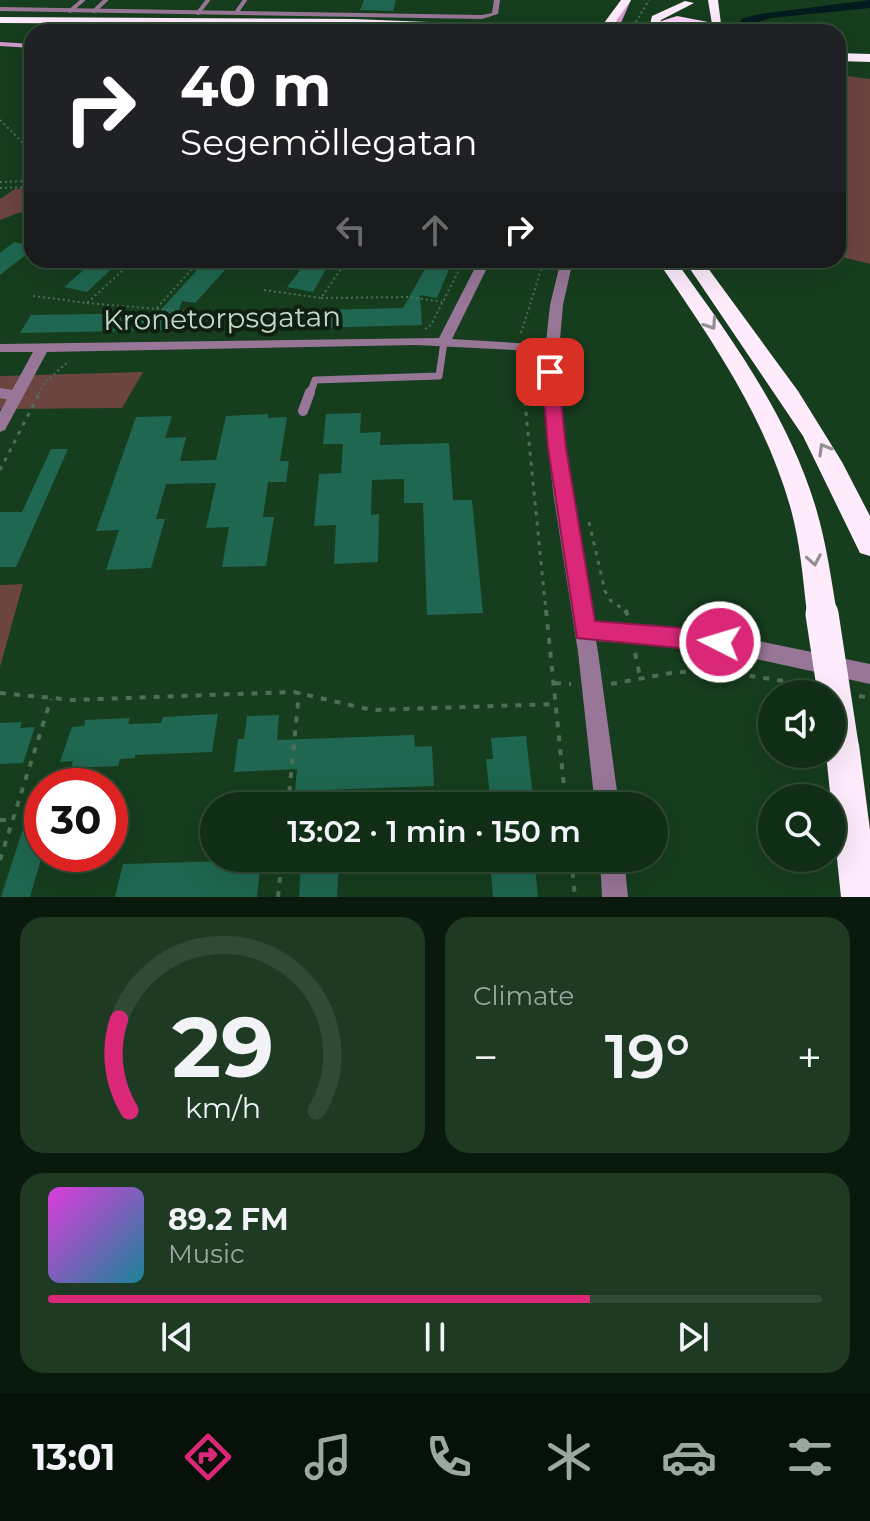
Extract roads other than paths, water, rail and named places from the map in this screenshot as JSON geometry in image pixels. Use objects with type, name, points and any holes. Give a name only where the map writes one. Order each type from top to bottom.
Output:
[{"type":"highway","points":[[609,24],[627,0]]},
{"type":"highway","points":[[713,0],[718,24]]},
{"type":"highway","points":[[659,24],[690,1]]},
{"type":"highway","points":[[672,24],[689,21],[698,24]]},
{"type":"highway","points":[[0,22],[390,24]]},
{"type":"highway","points":[[0,22],[24,25]]},
{"type":"highway","points":[[0,22],[94,24]]},
{"type":"highway","points":[[846,52],[870,53]]},
{"type":"highway","points":[[671,268],[733,358],[780,444],[799,494],[810,538],[842,745],[860,897]]},
{"type":"highway","points":[[699,268],[786,388],[825,449],[870,545]]},
{"type":"main road","points":[[616,24],[627,0]]},
{"type":"main road","points":[[629,24],[644,1]]},
{"type":"main road","points":[[0,41],[24,42]]},
{"type":"street","points":[[0,9],[94,11],[198,8],[236,13],[468,17],[495,14],[497,0]]},
{"type":"street","points":[[444,342],[481,268]]},
{"type":"street","points":[[565,268],[553,311],[550,349],[557,448],[594,685],[605,792]]},
{"type":"street","name":"Kronetorpsgatan","points":[[0,348],[444,342],[550,349]]},
{"type":"street","points":[[0,426],[43,347]]},
{"type":"street","points":[[585,631],[720,642],[870,674]]},
{"type":"street","points":[[613,872],[615,897]]},
{"type":"lane","points":[[70,11],[83,0]]},
{"type":"lane","points":[[198,8],[208,0]]},
{"type":"lane","points":[[236,13],[245,0]]},
{"type":"lane","points":[[94,11],[104,1],[118,3]]},
{"type":"lane","points":[[303,411],[315,380],[439,376],[444,342]]},
{"type":"lane","points":[[0,393],[17,396]]},
{"type":"water","points":[[870,0],[870,8],[738,24],[743,18]]}]
